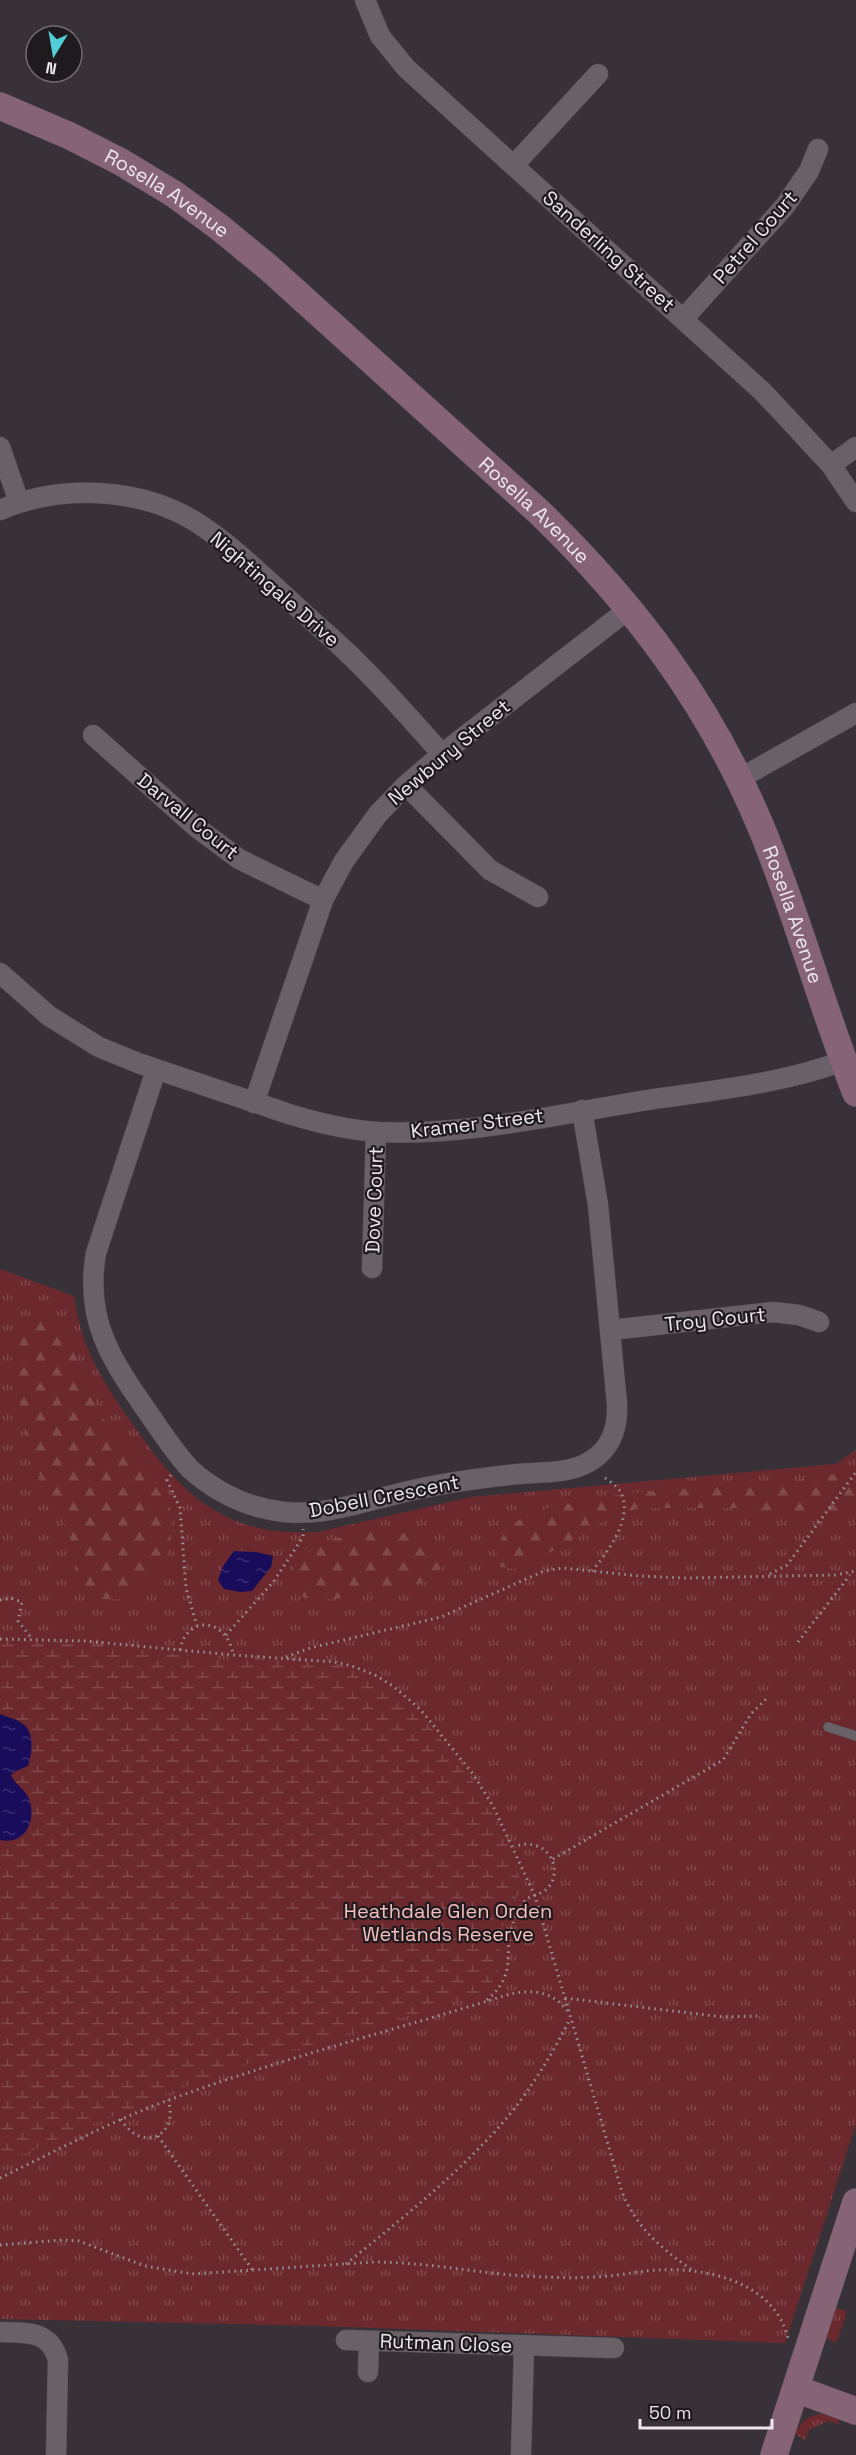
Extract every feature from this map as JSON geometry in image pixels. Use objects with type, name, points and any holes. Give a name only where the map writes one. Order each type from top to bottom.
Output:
[{"type":"street","name":"Sanderling Street","points":[[365,0],[372,19],[392,54],[764,392],[831,465],[856,502]]},
{"type":"street","points":[[514,165],[598,74]]},
{"type":"street","name":"Rosella Avenue","points":[[0,106],[70,136],[130,167],[182,199],[242,245],[539,512],[574,546],[630,608],[689,690],[740,779],[778,873],[856,1093]]},
{"type":"street","name":"Petrel Court","points":[[683,319],[785,206],[808,171],[818,149]]},
{"type":"street","points":[[0,447],[19,502]]},
{"type":"street","points":[[831,465],[856,447]]},
{"type":"street","name":"Nightingale Drive","points":[[0,510],[19,502],[81,492],[147,501],[204,527],[238,554],[361,666],[442,754]]},
{"type":"street","name":"Newbury Street","points":[[255,1103],[323,900],[351,851],[378,814],[406,785],[442,754],[630,608]]},
{"type":"street","points":[[740,779],[856,713]]},
{"type":"street","name":"Darvall Court","points":[[93,735],[196,827],[239,859],[323,900]]},
{"type":"street","points":[[406,785],[490,870],[538,897]]},
{"type":"street","name":"Kramer Street","points":[[4,985],[82,1038],[119,1056],[318,1122],[376,1132],[444,1131],[791,1078],[843,1061]]},
{"type":"street","name":"Dobell Crescent","points":[[156,1070],[100,1238],[93,1267],[93,1299],[100,1333],[119,1370],[182,1460],[204,1481],[237,1500],[269,1510],[303,1513],[328,1510],[449,1482],[565,1470],[586,1464],[606,1448],[616,1429],[617,1404],[598,1205],[582,1110]]},
{"type":"street","name":"Dove Court","points":[[372,1269],[376,1132]]},
{"type":"street","name":"Troy Court","points":[[611,1330],[773,1312],[799,1315],[819,1322]]},
{"type":"street","points":[[774,2455],[856,2202]]},
{"type":"street","points":[[0,2332],[37,2335],[52,2344],[55,2350],[58,2360],[56,2455]]},
{"type":"street","name":"Rutman Close","points":[[346,2340],[614,2348]]},
{"type":"street","name":"Rutman Close","points":[[368,2372],[369,2341]]},
{"type":"street","name":"Rutman Close","points":[[520,2455],[524,2346]]},
{"type":"street","points":[[796,2389],[856,2411]]},
{"type":"lane","points":[[828,1727],[856,1736]]},
{"type":"path","points":[[182,1460],[167,1480],[180,1508],[186,1588],[197,1626]]},
{"type":"path","points":[[586,1464],[620,1492],[624,1504],[617,1537],[592,1571]]},
{"type":"path","points":[[766,1576],[776,1573],[787,1565],[856,1472]]},
{"type":"path","points":[[226,1635],[274,1581],[294,1553],[303,1537],[303,1513]]},
{"type":"path","points":[[284,1658],[310,1647],[441,1617],[544,1571],[564,1568],[686,1578],[856,1571]]},
{"type":"path","points":[[798,1642],[851,1573]]},
{"type":"path","points":[[0,1600],[11,1598],[21,1602],[22,1608],[18,1621],[32,1640]]},
{"type":"path","points":[[180,1650],[182,1641],[189,1632],[197,1626],[209,1626],[226,1635],[232,1646],[233,1655]]},
{"type":"path","points":[[0,1639],[97,1642],[233,1655],[315,1659],[355,1666],[393,1686],[420,1709],[473,1774],[493,1806],[535,1896],[622,2192],[629,2209],[652,2239],[695,2272]]},
{"type":"path","points":[[553,1859],[723,1760],[751,1714],[766,1699]]},
{"type":"path","points":[[486,2002],[495,1993],[508,1968],[512,1924],[526,1900],[548,1887],[553,1878],[553,1859],[545,1850],[528,1844],[514,1847]]},
{"type":"path","points":[[0,2178],[121,2119],[168,2100],[284,2062],[520,1991],[534,1991],[557,2000],[571,2018]]},
{"type":"path","points":[[565,1998],[723,2017],[757,2016]]},
{"type":"path","points":[[346,2264],[437,2190],[486,2142],[521,2099],[558,2044],[571,2018]]},
{"type":"path","points":[[121,2119],[133,2134],[142,2138],[158,2136],[165,2131],[170,2122],[172,2111],[168,2100]]},
{"type":"path","points":[[158,2136],[254,2272]]},
{"type":"path","points":[[0,2245],[62,2240],[79,2241],[145,2266],[167,2272],[192,2274],[403,2262],[462,2270],[547,2277],[608,2276],[663,2270],[695,2272],[738,2282],[761,2296],[782,2324],[789,2343]]},
{"type":"green space","name":"Heathdale Glen Orden Wetlands Reserve","points":[[0,1269],[74,1296],[81,1331],[93,1361],[129,1419],[166,1469],[206,1505],[229,1518],[255,1527],[284,1532],[318,1532],[471,1497],[835,1464],[856,1450],[856,2124],[785,2343],[320,2326],[0,2319]]},
{"type":"green space","points":[[37,1310],[59,1319],[106,1425],[130,1454],[150,1465],[165,1483],[170,1509],[171,1536],[165,1561],[142,1589],[120,1599],[96,1599],[78,1583],[75,1552],[58,1508],[45,1488],[33,1457],[24,1425],[11,1356],[18,1333]]},
{"type":"green space","points":[[856,1468],[856,1509],[805,1513],[737,1508],[639,1508],[609,1518],[563,1546],[514,1569],[496,1566],[499,1544],[508,1529],[529,1515],[547,1508],[626,1494],[804,1479]]},
{"type":"green space","points":[[365,1530],[397,1532],[422,1537],[445,1562],[426,1582],[358,1596],[332,1599],[304,1598],[291,1580],[296,1563],[321,1543]]},
{"type":"green space","points":[[0,1640],[102,1645],[215,1659],[322,1662],[348,1666],[389,1685],[430,1726],[463,1767],[489,1806],[508,1845],[521,1883],[520,1893],[514,1900],[502,1928],[498,1975],[483,1994],[223,2071],[0,2165]]},
{"type":"green space","points":[[835,2308],[847,2311],[836,2343],[825,2337]]},
{"type":"green space","points":[[829,2413],[840,2416],[838,2424],[828,2421],[809,2430],[805,2440],[795,2434],[808,2418]]},
{"type":"water","points":[[234,1551],[256,1552],[273,1556],[271,1567],[252,1591],[240,1592],[224,1589],[218,1580],[223,1566]]},
{"type":"water","points":[[0,1714],[23,1724],[31,1738],[31,1756],[28,1766],[11,1775],[29,1799],[30,1823],[22,1835],[9,1841],[0,1840]]}]
